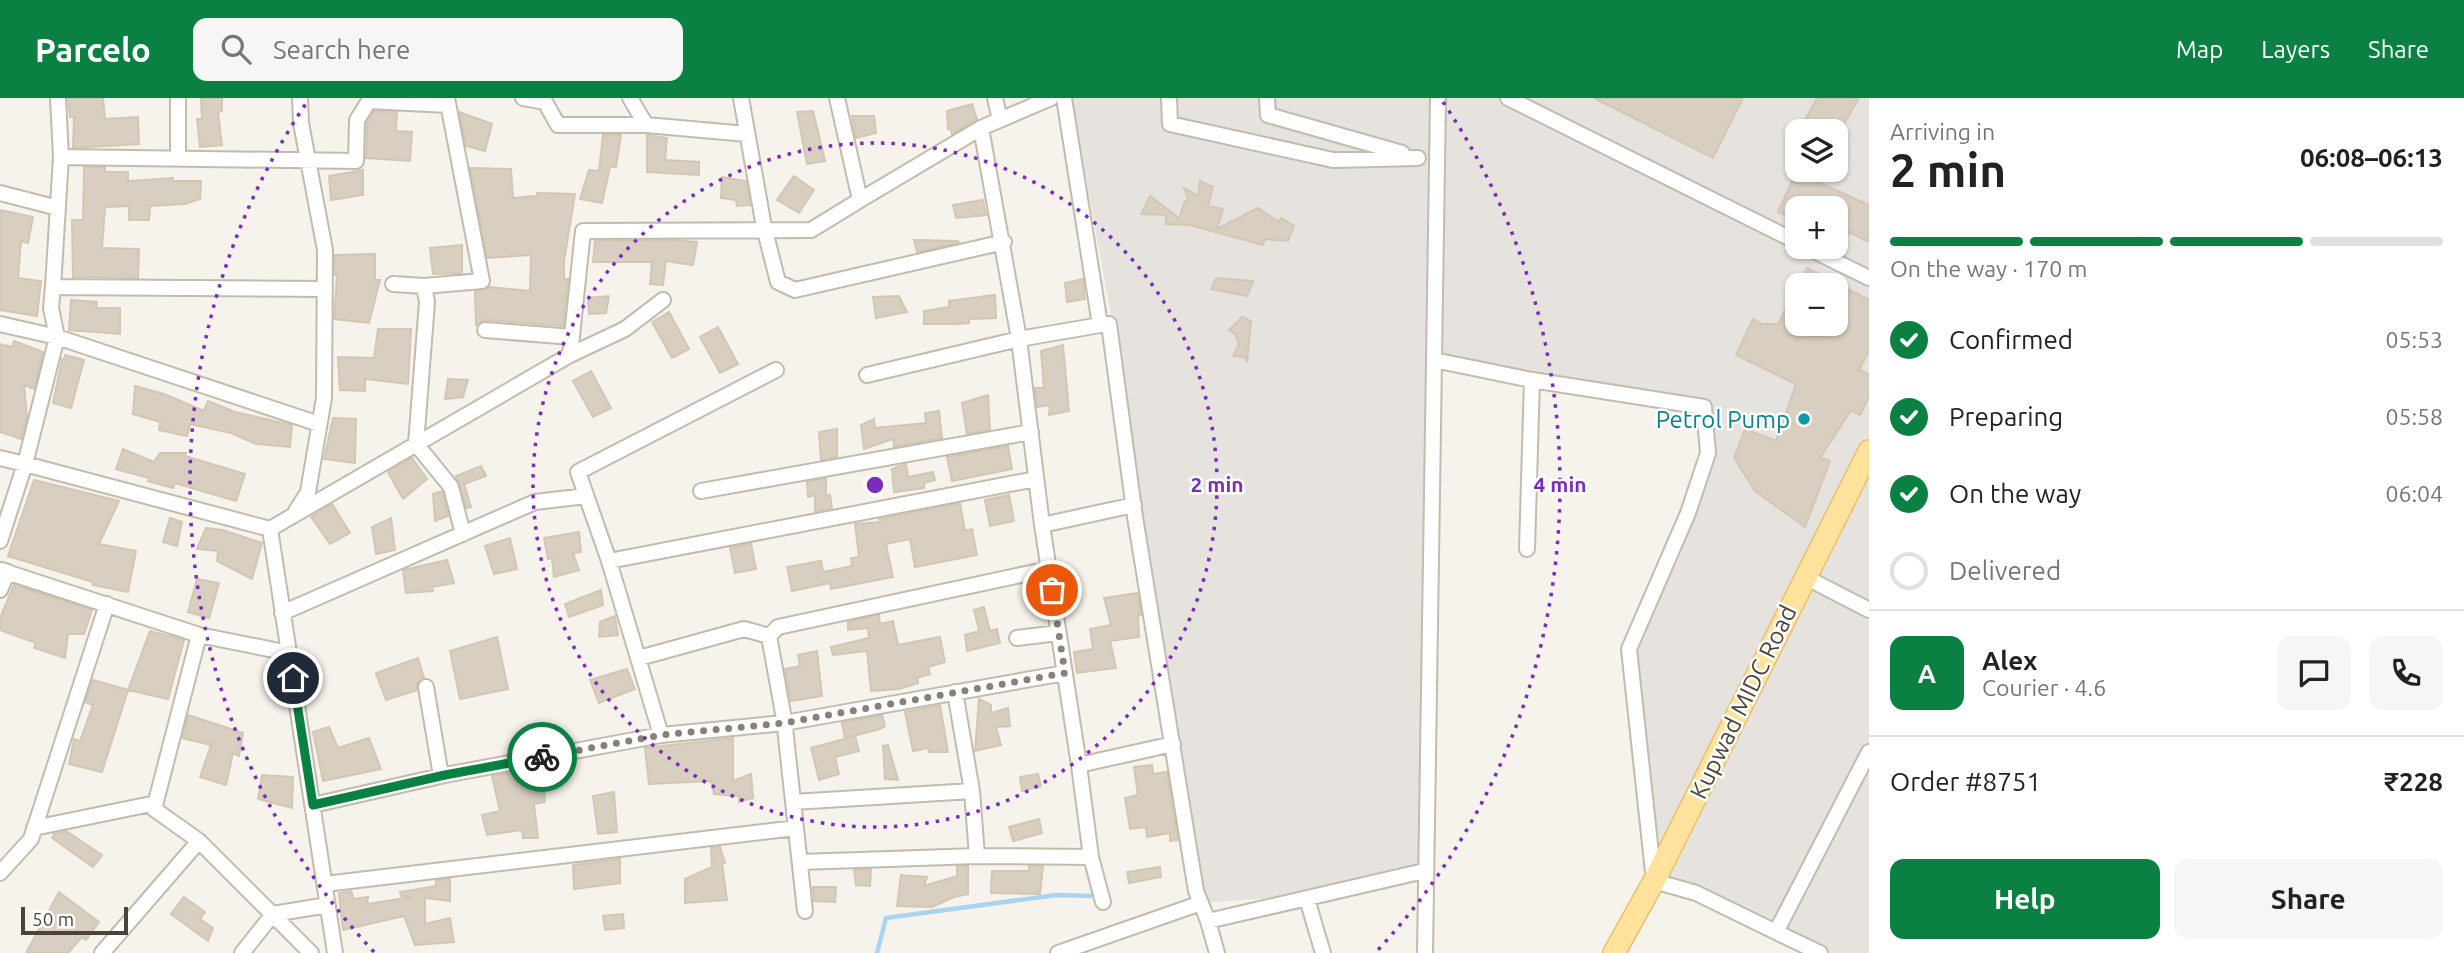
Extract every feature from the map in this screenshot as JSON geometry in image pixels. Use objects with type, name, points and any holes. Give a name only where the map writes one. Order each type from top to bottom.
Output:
[{"type":"main road","name":"Kupwad MIDC Road","points":[[1614,953],[1654,881],[1869,451]]},
{"type":"street","points":[[178,98],[178,159]]},
{"type":"street","points":[[293,515],[308,492],[324,398],[325,250],[300,98]]},
{"type":"street","points":[[523,98],[545,102],[558,125],[646,125],[747,134]]},
{"type":"street","points":[[629,98],[646,125]]},
{"type":"street","points":[[741,98],[764,228],[778,282],[795,290],[1004,242]]},
{"type":"street","points":[[995,98],[1000,120]]},
{"type":"street","points":[[570,355],[583,231],[811,229],[981,128],[1051,98]]},
{"type":"street","points":[[1064,98],[1100,325]]},
{"type":"street","points":[[1169,98],[1170,124],[1332,160],[1418,158]]},
{"type":"street","points":[[1267,98],[1268,115],[1438,164]]},
{"type":"street","points":[[1424,953],[1438,98]]},
{"type":"street","points":[[1508,98],[1785,236]]},
{"type":"street","points":[[0,541],[26,464],[57,337],[51,308],[61,158],[56,99]]},
{"type":"street","points":[[841,99],[860,200]]},
{"type":"street","points":[[61,158],[356,161],[357,120],[369,101],[447,102],[482,281],[424,286],[393,284]]},
{"type":"street","points":[[981,128],[1020,339],[1042,525],[1091,857],[1103,902]]},
{"type":"street","points":[[0,193],[58,208]]},
{"type":"street","points":[[1830,259],[1869,278]]},
{"type":"street","points":[[424,286],[427,302],[416,444],[452,487],[463,534]]},
{"type":"street","points":[[53,287],[325,289]]},
{"type":"street","points":[[0,458],[270,528],[570,355],[625,330],[663,300]]},
{"type":"street","points":[[0,324],[57,337],[319,424]]},
{"type":"street","points":[[867,374],[1020,339],[1109,324],[1134,505],[1196,891],[1217,953]]},
{"type":"street","points":[[485,330],[572,337]]},
{"type":"street","points":[[1434,359],[1532,380],[1704,407],[1708,453],[1688,513],[1629,649],[1654,881],[1696,893],[1820,953]]},
{"type":"street","points":[[661,735],[609,561],[578,472],[776,370]]},
{"type":"street","points":[[1527,549],[1532,380]]},
{"type":"street","points":[[701,491],[1031,432]]},
{"type":"street","points":[[609,561],[1036,478]]},
{"type":"street","points":[[282,613],[535,502],[586,496]]},
{"type":"street","points":[[1042,525],[1134,505]]},
{"type":"street","points":[[270,528],[335,953]]},
{"type":"street","points":[[769,636],[778,627],[1049,569]]},
{"type":"street","points":[[0,590],[3,570],[199,635],[289,653]]},
{"type":"street","points":[[1805,577],[1869,610]]},
{"type":"street","points":[[0,873],[31,839],[107,604]]},
{"type":"street","points":[[639,658],[744,629],[769,636]]},
{"type":"street","points":[[1017,638],[1059,633]]},
{"type":"street","points":[[199,635],[154,809],[199,841],[311,953]]},
{"type":"street","points":[[769,636],[784,723],[806,911]]},
{"type":"street","points":[[313,805],[441,776],[661,735],[784,723],[1065,673]]},
{"type":"street","points":[[426,687],[441,776]]},
{"type":"street","points":[[955,692],[972,791],[977,856]]},
{"type":"street","points":[[1079,765],[1172,744]]},
{"type":"street","points":[[1776,932],[1864,773],[1869,751]]},
{"type":"street","points":[[793,802],[972,791]]},
{"type":"street","points":[[34,828],[156,803]]},
{"type":"street","points":[[324,884],[796,828]]},
{"type":"street","points":[[102,953],[199,841]]},
{"type":"street","points":[[800,862],[977,856],[1091,857]]},
{"type":"street","points":[[1208,920],[1424,871]]},
{"type":"street","points":[[1307,899],[1323,953]]},
{"type":"street","points":[[1058,953],[1098,946],[1201,903]]},
{"type":"street","points":[[242,953],[273,914],[328,905]]},
{"type":"shaded area","points":[[1071,98],[1869,98],[1869,953],[1820,953],[1654,881],[1629,649],[1688,513],[1706,432],[1704,407],[1441,369],[1424,871],[1329,894],[1201,903],[1126,434],[1113,325]]},
{"type":"building","points":[[68,98],[103,98],[105,119],[138,117],[139,144],[73,148],[74,117],[70,117]]},
{"type":"building","points":[[201,98],[222,98],[222,111],[218,112],[222,145],[200,147],[197,119],[202,119]]},
{"type":"building","points":[[1594,98],[1743,98],[1713,158]]},
{"type":"building","points":[[1817,98],[1859,98],[1847,119],[1806,119]]},
{"type":"building","points":[[972,104],[977,119],[952,134],[950,128],[948,129],[947,111]]},
{"type":"building","points":[[374,111],[397,112],[396,131],[412,132],[410,161],[366,158],[367,123]]},
{"type":"building","points":[[813,111],[825,161],[807,164],[797,112]]},
{"type":"building","points":[[459,112],[492,124],[485,151],[466,146]]},
{"type":"building","points":[[852,116],[874,116],[876,133],[856,138]]},
{"type":"building","points":[[603,135],[621,135],[616,167],[610,167],[602,203],[580,199],[589,170],[599,171]]},
{"type":"building","points":[[647,135],[667,138],[665,160],[699,162],[699,175],[647,172]]},
{"type":"building","points":[[84,167],[105,167],[105,172],[128,172],[128,181],[173,178],[173,181],[201,181],[200,199],[185,204],[150,206],[149,220],[129,220],[129,206],[105,207],[102,248],[139,249],[138,278],[73,277],[72,220],[83,220]]},
{"type":"building","points":[[470,168],[511,169],[513,198],[537,196],[537,193],[575,194],[564,261],[564,279],[568,279],[563,326],[486,320],[476,325],[475,291],[489,287],[530,291],[531,255],[487,258]]},
{"type":"building","points":[[363,170],[363,195],[331,200],[329,176]]},
{"type":"building","points":[[794,176],[814,190],[799,213],[777,200]]},
{"type":"building","points":[[722,177],[746,181],[750,205],[737,206],[736,200],[721,198]]},
{"type":"building","points":[[1200,181],[1213,187],[1208,206],[1223,209],[1217,229],[1258,208],[1279,222],[1281,218],[1294,226],[1288,241],[1265,239],[1263,245],[1190,225],[1166,224],[1166,215],[1141,214],[1150,196],[1179,218],[1185,201],[1189,202],[1184,188],[1198,196]]},
{"type":"building","points":[[1792,182],[1818,182],[1869,205],[1869,242],[1849,232],[1848,234],[1848,196],[1785,196]]},
{"type":"building","points":[[1785,196],[1785,215],[1778,212]]},
{"type":"building","points":[[983,200],[986,215],[956,218],[953,205]]},
{"type":"building","points":[[0,210],[33,217],[28,243],[21,241],[18,278],[41,281],[37,316],[0,310]]},
{"type":"building","points":[[914,240],[958,241],[959,243],[917,252]]},
{"type":"building","points":[[595,241],[697,242],[693,265],[666,261],[663,285],[650,284],[652,262],[593,262]]},
{"type":"building","points":[[462,245],[462,273],[433,274],[430,248]]},
{"type":"building","points":[[375,254],[375,280],[380,280],[369,323],[334,319],[337,275],[334,275],[335,255]]},
{"type":"building","points":[[1807,268],[1817,273],[1804,273]]},
{"type":"building","points":[[1216,278],[1253,281],[1247,296],[1211,289]]},
{"type":"building","points":[[1083,279],[1085,299],[1067,302],[1065,283]]},
{"type":"building","points":[[1848,289],[1869,300],[1869,351],[1859,370],[1869,374],[1869,397],[1860,415],[1851,410],[1820,458],[1830,461],[1805,527],[1755,491],[1734,458],[1745,429],[1776,441],[1796,384],[1736,355],[1753,319],[1762,324],[1778,324],[1785,310],[1785,336],[1848,336]]},
{"type":"building","points":[[995,295],[996,318],[969,319],[969,323],[957,324],[924,324],[924,311],[949,307],[949,301]]},
{"type":"building","points":[[609,296],[606,313],[589,314],[588,298]]},
{"type":"building","points":[[899,296],[907,312],[876,318],[873,297]]},
{"type":"building","points":[[71,300],[97,302],[96,308],[120,308],[120,334],[69,330]]},
{"type":"building","points":[[669,312],[689,349],[672,358],[652,322]]},
{"type":"building","points":[[1242,317],[1251,321],[1247,362],[1245,357],[1233,356],[1239,344],[1235,334],[1229,330]]},
{"type":"building","points":[[718,327],[738,364],[720,373],[700,337]]},
{"type":"building","points":[[378,329],[411,329],[408,384],[365,379],[365,391],[340,390],[338,357],[374,358]]},
{"type":"building","points":[[14,341],[43,352],[34,389],[24,385],[27,418],[21,439],[0,432],[0,344],[12,347]]},
{"type":"building","points":[[1063,345],[1069,411],[1049,415],[1050,405],[1037,407],[1035,388],[1044,388],[1041,351]]},
{"type":"building","points":[[65,355],[84,360],[71,408],[53,403]]},
{"type":"building","points":[[591,371],[611,408],[593,417],[573,381]]},
{"type":"building","points":[[448,379],[468,380],[463,397],[445,399]]},
{"type":"building","points":[[135,386],[164,394],[204,411],[208,401],[235,412],[292,425],[290,447],[256,444],[231,433],[190,424],[187,436],[159,430],[160,422],[133,414]]},
{"type":"building","points":[[988,395],[990,430],[967,434],[962,403]]},
{"type":"building","points":[[939,411],[942,438],[894,447],[893,439],[864,449],[861,425],[874,419],[875,428],[926,423],[925,413]]},
{"type":"building","points":[[333,418],[356,419],[355,463],[324,459]]},
{"type":"building","points":[[837,429],[837,457],[821,460],[819,432]]},
{"type":"building","points":[[1008,446],[1012,469],[952,481],[947,457]]},
{"type":"building","points":[[123,449],[154,462],[160,453],[186,453],[185,456],[245,474],[236,501],[175,483],[173,488],[116,469]]},
{"type":"building","points":[[412,458],[427,479],[403,499],[388,472]]},
{"type":"building","points":[[906,464],[908,477],[933,472],[935,480],[924,483],[924,488],[894,492],[892,469]]},
{"type":"building","points":[[481,466],[486,476],[464,484],[471,507],[466,508],[456,476]]},
{"type":"building","points":[[826,478],[826,496],[830,495],[832,508],[815,512],[815,495],[808,497],[807,482]]},
{"type":"building","points":[[34,480],[119,501],[99,544],[136,551],[128,592],[93,585],[93,582],[8,556]]},
{"type":"building","points":[[442,491],[448,516],[435,521],[433,494]]},
{"type":"building","points":[[1009,495],[1014,521],[990,526],[985,500]]},
{"type":"building","points":[[960,503],[965,531],[972,529],[977,555],[915,567],[910,539],[886,544],[893,577],[831,589],[830,583],[792,591],[787,567],[821,561],[823,572],[852,566],[851,558],[859,557],[855,524],[880,522],[879,519]]},
{"type":"building","points":[[332,504],[350,533],[330,544],[311,517]]},
{"type":"building","points":[[170,518],[182,522],[177,546],[163,542]]},
{"type":"building","points":[[391,518],[395,550],[376,554],[372,527]]},
{"type":"building","points":[[206,528],[223,530],[262,543],[252,579],[217,561],[218,551],[197,549]]},
{"type":"building","points":[[579,532],[581,552],[573,553],[579,570],[554,577],[552,558],[548,559],[544,538]]},
{"type":"building","points":[[510,538],[517,569],[494,574],[485,546]]},
{"type":"building","points":[[751,544],[756,569],[735,573],[730,548]]},
{"type":"building","points":[[447,560],[454,583],[432,587],[433,591],[406,593],[403,570]]},
{"type":"building","points":[[197,579],[219,583],[209,618],[188,612]]},
{"type":"building","points":[[14,585],[92,610],[84,634],[68,634],[65,658],[34,648],[36,643],[0,630],[0,618]]},
{"type":"building","points":[[601,590],[603,605],[569,617],[565,604]]},
{"type":"building","points":[[1138,593],[1141,615],[1138,616],[1139,637],[1110,641],[1116,668],[1077,673],[1074,652],[1093,649],[1090,629],[1111,625],[1104,598]]},
{"type":"building","points":[[984,607],[990,631],[997,629],[1000,643],[967,651],[965,635],[979,631],[974,610]]},
{"type":"building","points":[[879,615],[880,624],[893,621],[898,645],[940,637],[945,662],[928,667],[930,674],[917,678],[918,683],[899,689],[871,691],[867,651],[833,655],[831,647],[869,638],[868,628],[848,630],[848,622]]},
{"type":"building","points":[[615,616],[618,635],[599,637],[600,622]]},
{"type":"building","points":[[150,631],[184,640],[168,699],[128,690]]},
{"type":"building","points":[[497,637],[508,689],[460,699],[450,651]]},
{"type":"building","points":[[817,651],[822,696],[791,701],[785,669],[800,666],[798,655]]},
{"type":"building","points":[[418,658],[424,678],[417,683],[417,690],[386,700],[376,673]]},
{"type":"building","points":[[627,669],[635,689],[599,703],[590,680]]},
{"type":"building","points":[[93,680],[128,690],[102,772],[69,764],[74,739],[80,741],[93,705],[85,702]]},
{"type":"building","points":[[979,699],[991,705],[991,713],[1008,708],[1010,726],[996,727],[1001,745],[975,751]]},
{"type":"building","points":[[940,705],[948,752],[929,752],[928,748],[913,751],[905,712]]},
{"type":"building","points":[[188,715],[243,733],[239,756],[233,753],[226,785],[200,777],[211,745],[182,738]]},
{"type":"building","points":[[882,715],[885,726],[845,738],[842,723]]},
{"type":"building","points":[[329,727],[338,748],[369,738],[381,769],[323,781],[313,732]]},
{"type":"building","points":[[855,736],[859,751],[835,757],[839,774],[819,780],[811,748]]},
{"type":"building","points":[[733,738],[733,781],[751,774],[753,798],[739,802],[739,796],[714,794],[711,781],[649,784],[645,748]]},
{"type":"building","points":[[888,745],[898,780],[885,779],[883,746]]},
{"type":"building","points":[[1152,765],[1153,774],[1167,772],[1178,840],[1170,841],[1170,833],[1147,837],[1146,827],[1130,829],[1125,798],[1138,795],[1134,767]]},
{"type":"building","points":[[542,767],[545,802],[534,804],[538,838],[523,838],[522,830],[487,835],[482,815],[500,811],[492,776]]},
{"type":"building","points":[[1038,774],[1041,786],[1022,791],[1020,777]]},
{"type":"building","points":[[262,775],[293,777],[292,808],[258,799]]},
{"type":"building","points":[[614,792],[617,832],[598,834],[593,796]]},
{"type":"building","points":[[1039,819],[1042,833],[1013,841],[1009,827]]},
{"type":"building","points":[[66,831],[102,855],[93,867],[52,838],[54,834]]},
{"type":"building","points":[[720,847],[725,863],[722,863],[727,900],[685,903],[685,879],[712,867],[711,848]]},
{"type":"building","points":[[620,859],[620,883],[574,889],[573,865]]},
{"type":"building","points":[[957,866],[968,866],[968,894],[932,907],[897,906],[901,875],[927,877],[924,886],[957,876]]},
{"type":"building","points":[[1029,866],[1043,866],[1040,894],[991,893],[992,871],[1029,871]]},
{"type":"building","points":[[1160,867],[1161,877],[1129,883],[1127,872]]},
{"type":"building","points":[[871,869],[870,886],[856,885],[854,870]]},
{"type":"building","points":[[450,879],[450,901],[425,898],[425,924],[450,918],[454,942],[415,945],[404,916],[343,930],[339,893],[351,891],[354,899],[368,897],[367,904],[412,897],[401,896],[400,892],[436,886],[436,880]]},
{"type":"building","points":[[813,887],[836,887],[835,902],[814,901]]},
{"type":"building","points":[[59,892],[99,922],[86,940],[82,937],[68,953],[26,953]]},
{"type":"building","points":[[184,897],[205,912],[200,919],[213,928],[208,941],[171,914]]},
{"type":"building","points":[[623,914],[624,928],[605,930],[603,916]]},
{"type":"waterway","points":[[877,953],[886,918],[1056,895],[1091,896]]},
{"type":"way so far","points":[[542,757],[661,735],[784,723],[1065,673],[1052,590]]},
{"type":"place","name":"Petrol Pump","points":[[1804,419]]},
{"type":"route","points":[[293,678],[313,805],[445,775],[542,757]]}]
